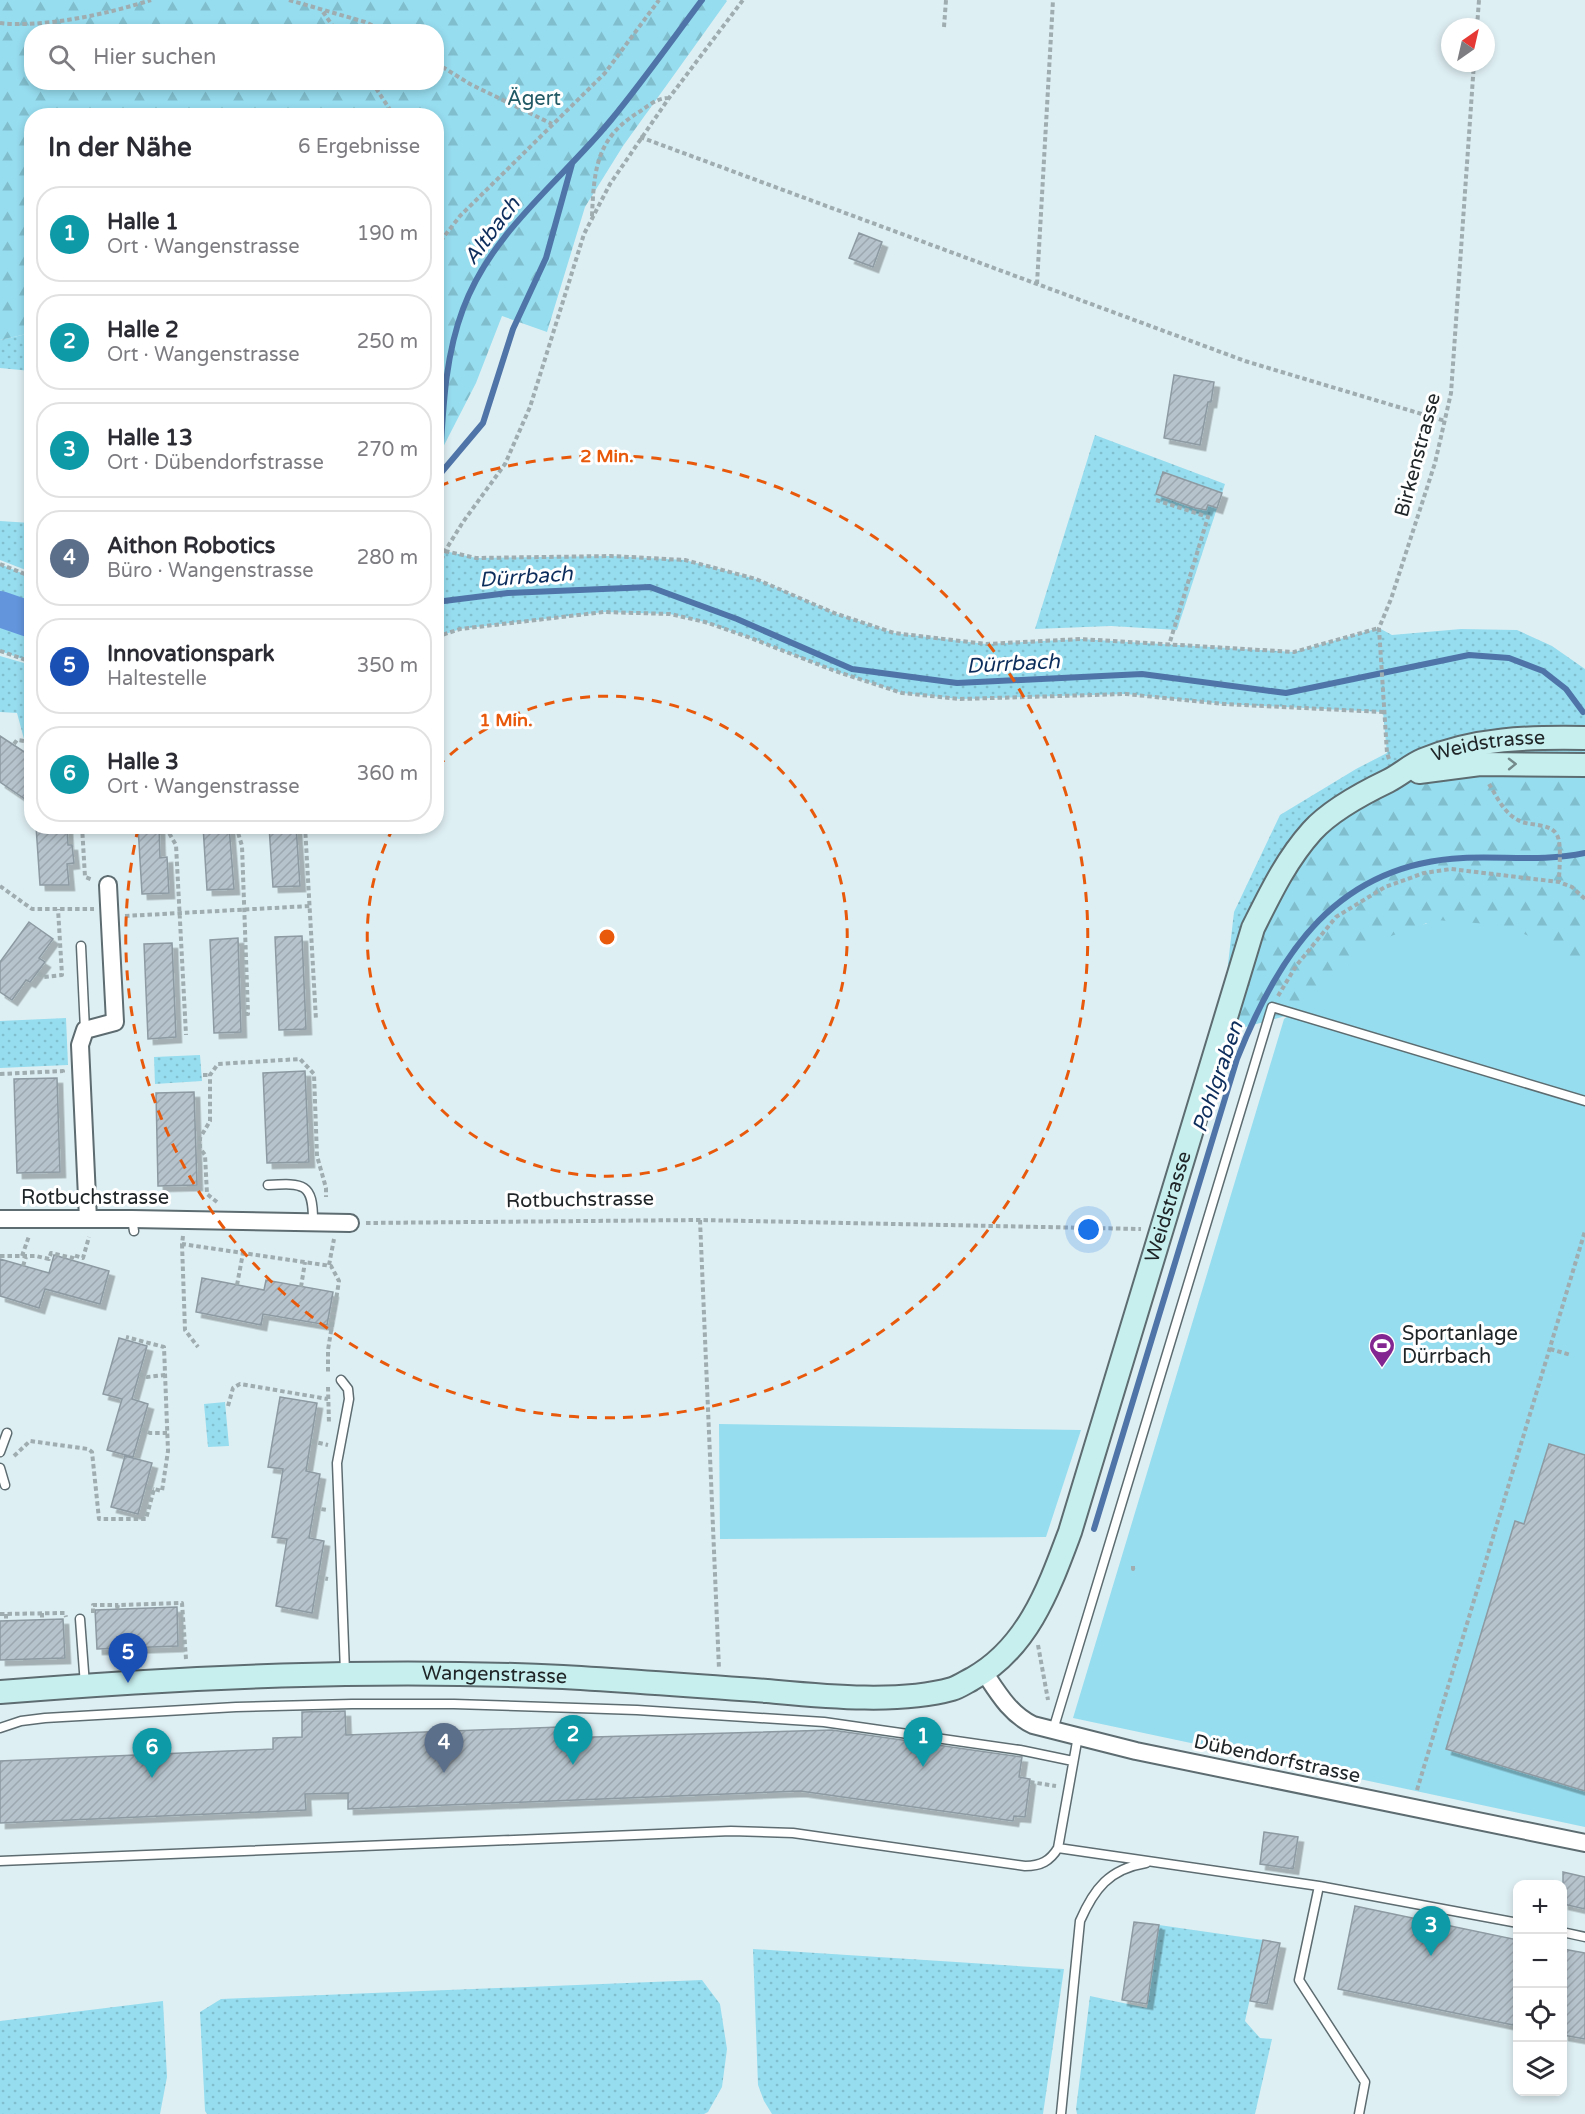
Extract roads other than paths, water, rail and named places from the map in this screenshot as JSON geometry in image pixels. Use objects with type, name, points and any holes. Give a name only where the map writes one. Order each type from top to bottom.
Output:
[{"type":"main road","name":"Weidstrasse","points":[[984,1672],[1020,1638],[1050,1586],[1070,1532],[1253,928],[1285,865],[1313,829],[1356,796],[1397,776],[1421,760],[1455,749],[1497,740],[1544,737],[1585,738]]},
{"type":"main road","name":"Weidstrasse","points":[[1397,776],[1480,764],[1585,765]]},
{"type":"main road","name":"Wangenstrasse","points":[[0,1692],[218,1677],[345,1672],[562,1677],[812,1695],[903,1697],[954,1689],[984,1672]]},
{"type":"street","points":[[89,1225],[80,1045],[85,1030],[115,1022],[108,885]]},
{"type":"street","name":"Rotbuchstrasse","points":[[0,1219],[89,1225],[133,1225],[182,1220],[332,1222]]},
{"type":"street","name":"Dübendorfstrasse","points":[[984,1672],[1008,1707],[1020,1719],[1053,1730],[1136,1751],[1585,1843]]},
{"type":"lane","points":[[81,946],[85,1030]]},
{"type":"lane","points":[[1053,1730],[1272,1007],[1585,1101]]},
{"type":"lane","points":[[268,1185],[289,1184],[308,1191],[332,1222]]},
{"type":"lane","points":[[341,1380],[348,1389],[349,1399],[337,1463],[345,1672]]},
{"type":"lane","points":[[0,1452],[7,1433]]},
{"type":"lane","points":[[0,1468],[5,1485]]},
{"type":"lane","points":[[80,1619],[85,1685]]},
{"type":"lane","points":[[0,1728],[21,1721],[45,1718],[236,1707],[454,1704],[638,1710],[824,1722],[1020,1750],[1073,1761]]},
{"type":"lane","points":[[0,1861],[731,1831],[793,1833],[1036,1866],[1044,1863],[1058,1848],[1078,1736]]},
{"type":"lane","points":[[1058,1848],[1318,1886],[1513,1922]]},
{"type":"lane","points":[[1061,2114],[1080,1921],[1091,1896],[1110,1877],[1134,1865],[1167,1863]]},
{"type":"lane","points":[[1318,1886],[1299,1980],[1365,2082],[1359,2114]]},
{"type":"lane","points":[[1567,1933],[1585,1937]]},
{"type":"waterway","name":"Altbach","points":[[444,405],[451,349],[456,329],[476,281],[491,255],[529,208],[611,120],[702,0]]},
{"type":"waterway","name":"Altbach","points":[[444,469],[483,423],[513,329],[546,258],[572,164]]},
{"type":"waterway","name":"Dürrbach","points":[[444,601],[508,593],[650,587],[737,619],[852,669],[957,683],[1142,674],[1286,693],[1469,655],[1509,658],[1543,671],[1566,689],[1583,712]]},
{"type":"waterway","points":[[0,609],[24,617]]},
{"type":"waterway","name":"Pohlgraben","points":[[1094,1529],[1237,1059],[1272,984],[1294,950],[1318,921],[1347,896],[1380,877],[1419,864],[1463,858],[1539,858],[1585,853]]},
{"type":"place","name":"Sportanlage Dürrbach","points":[[1382,1369]]},
{"type":"place","name":"Innovationspark","points":[[128,1683]]},
{"type":"place","name":"Halle 2","points":[[573,1765]]},
{"type":"place","name":"Halle 1","points":[[923,1767]]},
{"type":"place","name":"Aithon Robotics","points":[[444,1773]]},
{"type":"place","name":"Halle 3","points":[[152,1778]]},
{"type":"place","name":"Halle 13","points":[[1431,1956]]},
{"type":"park label","name":"Ägert","points":[[534,99]]}]
